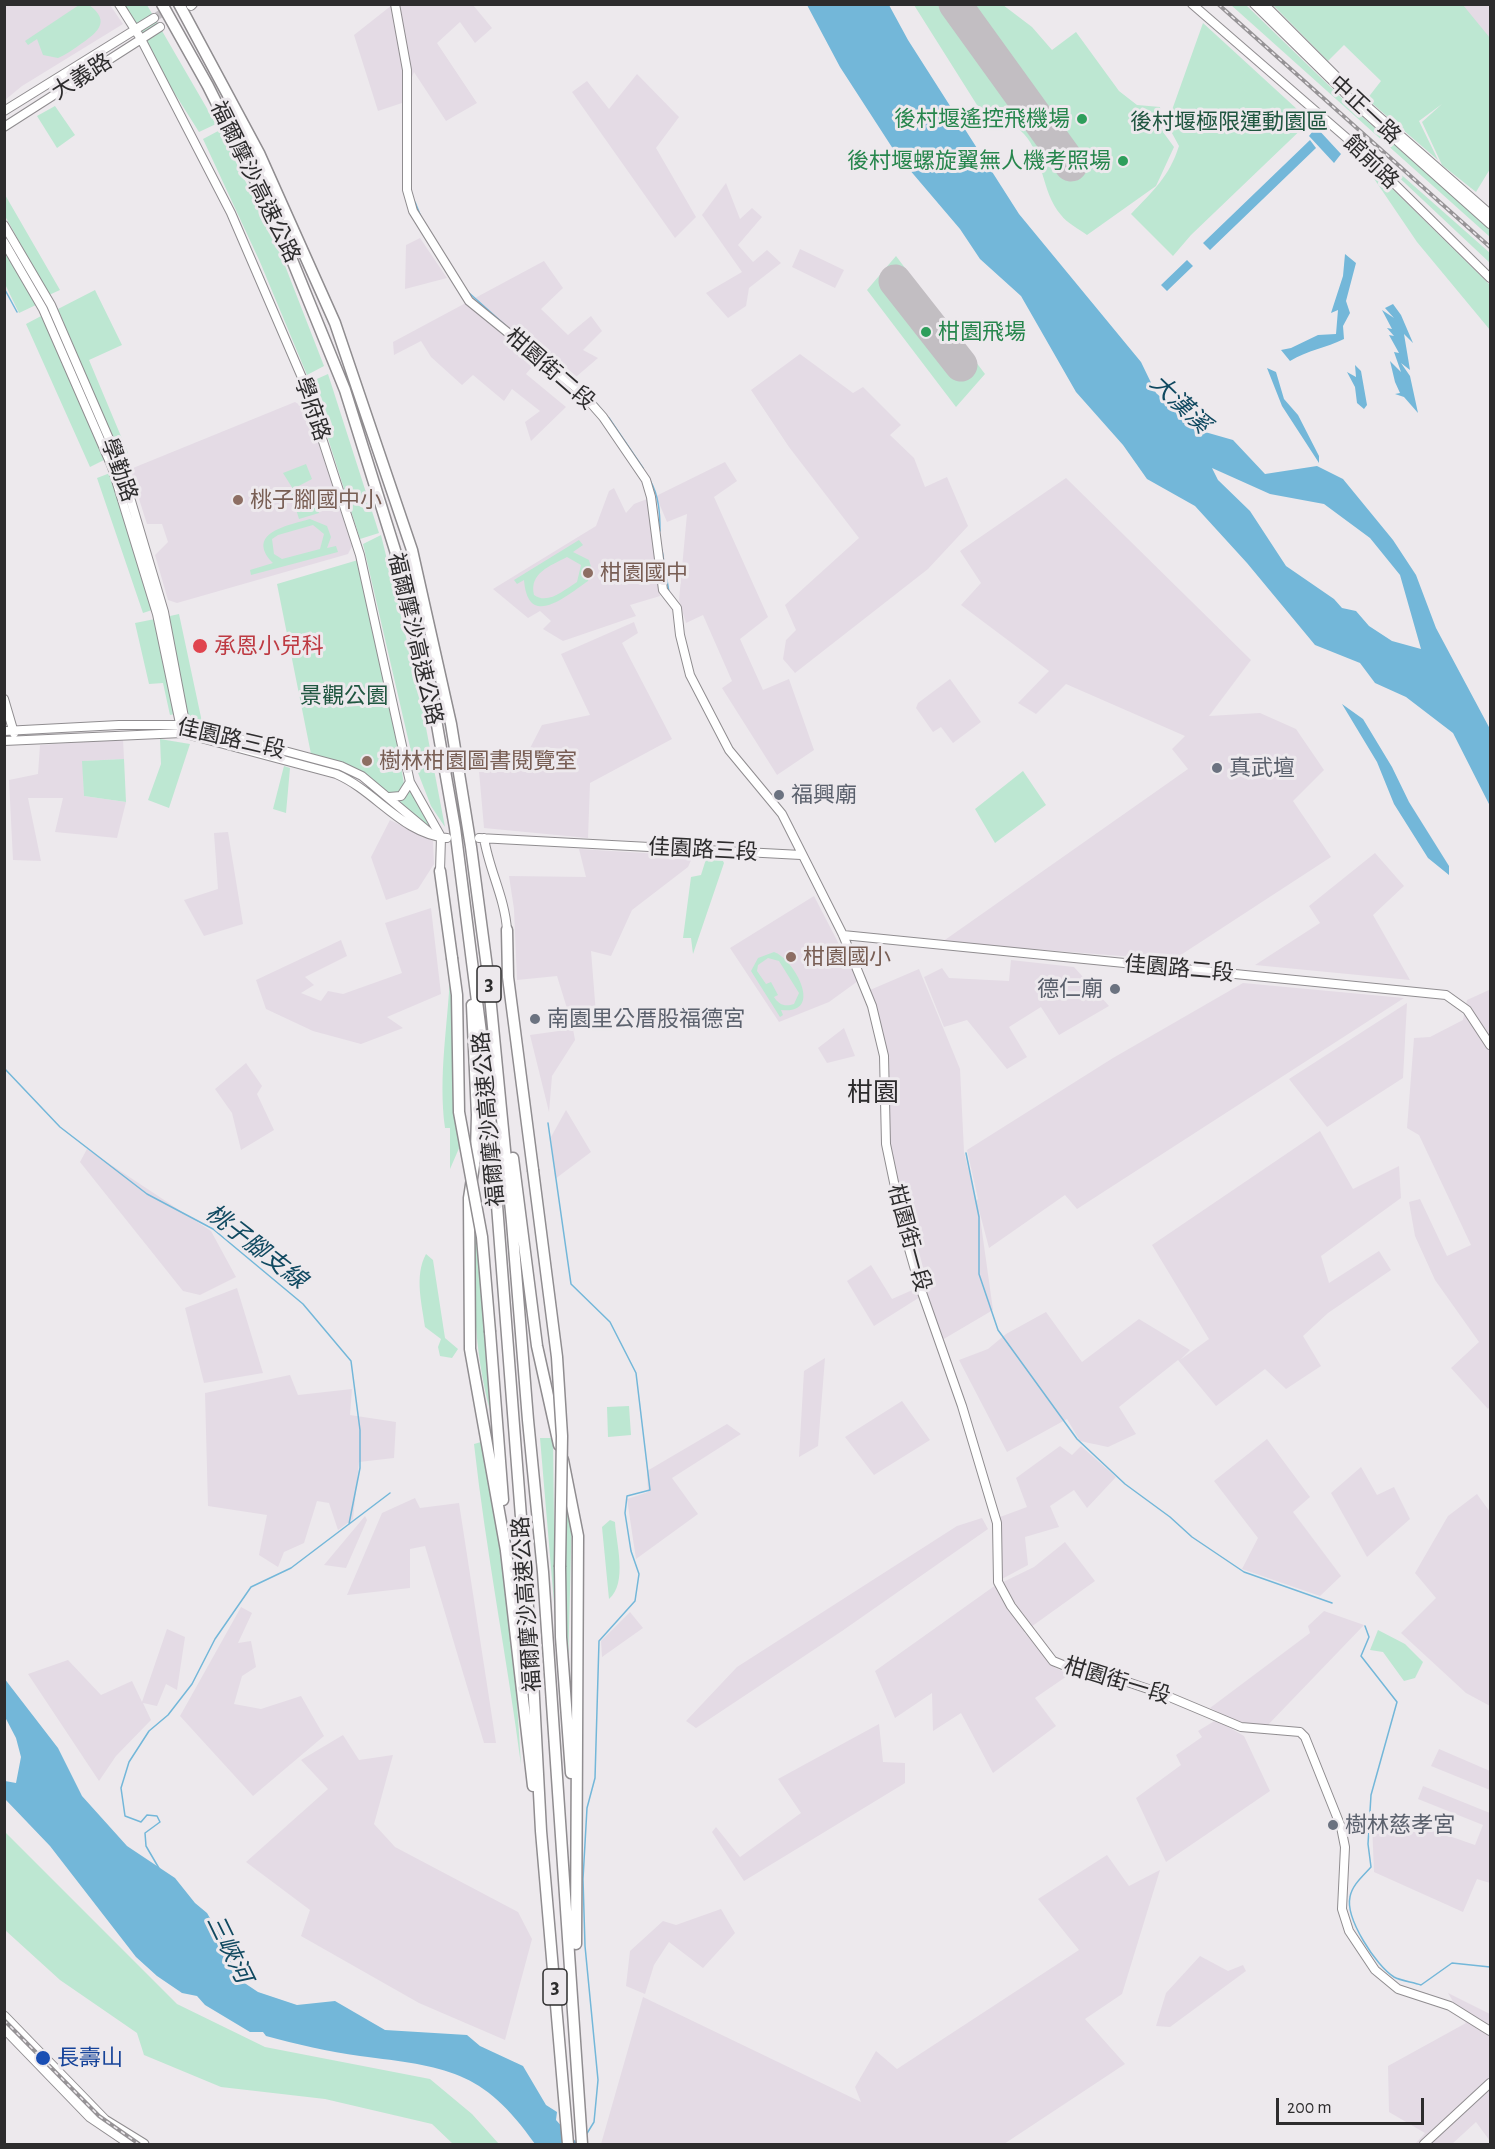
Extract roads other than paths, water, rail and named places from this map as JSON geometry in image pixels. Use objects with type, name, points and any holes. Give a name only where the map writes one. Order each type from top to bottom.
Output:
[{"type":"highway","name":"福爾摩沙高速公路","points":[[162,4],[208,86],[279,228],[345,390],[399,563],[436,725],[455,828],[488,1088],[532,1660],[541,1830],[568,2145]]},
{"type":"highway","name":"福爾摩沙高速公路","points":[[179,4],[225,87],[293,225],[356,380],[401,514],[422,590],[451,724],[470,837],[488,975],[543,1572],[582,2145]]},
{"type":"highway","points":[[440,871],[456,994],[459,1112],[482,1236],[507,1556],[530,1765],[541,1830]]},
{"type":"highway","points":[[466,912],[477,1115],[476,1152],[469,1198],[470,1349],[507,1556]]},
{"type":"highway","points":[[507,930],[508,977],[557,1357],[561,1436],[560,1567],[567,1737],[576,1837]]},
{"type":"highway","points":[[488,975],[537,1346],[570,1485],[578,1536],[575,2016]]},
{"type":"main road","points":[[4,2016],[105,2120],[144,2145]]},
{"type":"main road","points":[[4,2028],[90,2117],[130,2145]]},
{"type":"street","name":"學府路","points":[[119,4],[141,39],[231,213],[303,380],[360,555],[410,782],[440,836]]},
{"type":"street","name":"柑園街二段","points":[[395,4],[407,70],[407,190],[413,211],[469,301],[581,392],[603,417],[642,473],[651,497],[663,590],[677,608],[680,635],[690,675],[729,750],[782,814],[801,855]]},
{"type":"street","name":"館前路","points":[[1192,4],[1357,147],[1491,278]]},
{"type":"street","name":"中正一路","points":[[1254,4],[1358,106],[1491,224]]},
{"type":"street","name":"中正一路","points":[[1264,4],[1358,98],[1491,214]]},
{"type":"street","name":"大義路","points":[[4,111],[154,18]]},
{"type":"street","name":"大義路","points":[[4,127],[160,27]]},
{"type":"street","name":"學勤路","points":[[4,225],[51,305],[120,464],[164,612],[184,729]]},
{"type":"street","name":"學勤路","points":[[4,242],[43,309],[112,467],[157,614],[184,729]]},
{"type":"street","points":[[4,699],[9,740]]},
{"type":"street","name":"佳園路三段","points":[[7,729],[184,729],[341,766],[362,776],[440,836]]},
{"type":"street","name":"佳園路三段","points":[[9,740],[184,729],[336,774],[352,781],[412,828],[440,836]]},
{"type":"street","points":[[389,797],[401,796],[410,782]]},
{"type":"street","points":[[440,836],[440,871]]},
{"type":"street","name":"佳園路三段","points":[[507,930],[506,909],[481,838],[801,855]]},
{"type":"street","points":[[801,855],[843,935]]},
{"type":"street","name":"佳園路二段","points":[[843,935],[1446,995],[1467,1010],[1491,1046]]},
{"type":"street","name":"柑園街一段","points":[[843,935],[872,1006],[884,1049],[886,1144],[905,1235],[919,1284],[962,1406],[997,1523],[998,1582],[1011,1606],[1053,1661],[1068,1667],[1083,1667],[1160,1693],[1241,1727],[1300,1732],[1305,1737],[1341,1827],[1345,1847],[1342,1909],[1349,1931],[1375,1970],[1398,1989],[1450,2006],[1491,2031]]},
{"type":"street","points":[[1424,2145],[1491,2083]]},
{"type":"water","points":[[807,5],[889,5],[908,40],[1019,214],[1141,362],[1156,393],[1198,430],[1233,440],[1265,474],[1317,466],[1343,479],[1393,540],[1416,575],[1436,628],[1490,729],[1490,806],[1453,733],[1406,697],[1375,683],[1360,663],[1315,645],[1247,563],[1195,506],[1147,479],[1123,445],[1076,392],[1021,296],[980,259],[960,229],[897,155],[840,67]],"holes":[[[1212,468],[1270,494],[1324,504],[1370,538],[1400,575],[1421,649],[1392,641],[1369,626],[1356,611],[1342,608],[1334,599],[1286,566],[1250,511],[1218,480]]]},
{"type":"water","points":[[1316,127],[1341,154],[1334,163],[1309,136]]},
{"type":"water","points":[[1310,140],[1316,148],[1210,250],[1203,243]]},
{"type":"water","points":[[1345,254],[1356,263],[1346,301],[1350,313],[1343,326],[1344,339],[1290,361],[1281,350],[1291,348],[1318,335],[1336,334],[1338,310],[1331,313],[1343,276]]},
{"type":"water","points":[[1187,260],[1193,266],[1167,291],[1161,285]]},
{"type":"water","points":[[1393,304],[1401,315],[1413,343],[1404,334],[1410,370],[1401,363],[1410,376],[1418,413],[1404,397],[1395,394],[1400,393],[1390,361],[1401,372],[1394,352],[1399,353],[1389,335],[1394,336],[1387,328],[1392,329],[1382,310],[1394,318],[1385,308]]},
{"type":"water","points":[[1355,365],[1361,371],[1367,405],[1364,409],[1357,403],[1355,387],[1347,372],[1356,377]]},
{"type":"water","points":[[1267,368],[1276,372],[1284,399],[1298,415],[1319,456],[1319,463],[1282,406]]},
{"type":"water","points":[[1342,704],[1363,719],[1392,767],[1409,802],[1449,866],[1449,875],[1428,858],[1394,804],[1377,762]]},
{"type":"water","points":[[4,1678],[58,1748],[82,1796],[127,1846],[175,1878],[195,1903],[207,1913],[231,1954],[240,1980],[258,1992],[297,2005],[335,2001],[385,2030],[467,2035],[480,2046],[523,2066],[546,2105],[557,2112],[556,2120],[578,2144],[535,2144],[498,2100],[460,2076],[416,2064],[336,2052],[266,2036],[263,2032],[250,2032],[205,2005],[197,1996],[182,1993],[157,1976],[136,1957],[50,1846],[5,1799],[5,1781],[16,1783],[21,1757],[16,1738],[5,1717]]},
{"type":"waterway","points":[[415,202],[421,217]]},
{"type":"waterway","points":[[4,288],[17,312]]},
{"type":"waterway","points":[[468,292],[505,325]]},
{"type":"waterway","points":[[585,391],[602,410]]},
{"type":"waterway","points":[[609,418],[643,468]]},
{"type":"waterway","points":[[650,480],[658,505],[660,531]]},
{"type":"waterway","points":[[662,550],[669,592]]},
{"type":"waterway","name":"桃子腳支線","points":[[4,1068],[60,1127],[147,1194],[213,1229],[303,1304],[351,1361],[360,1430],[360,1468],[349,1524]]},
{"type":"waterway","points":[[548,1123],[571,1284],[610,1322],[636,1373],[650,1490],[627,1496],[625,1513],[631,1551],[639,1574],[635,1601],[599,1641],[595,1778],[587,1808],[583,1879],[585,1946],[598,2080],[594,2122],[586,2135]]},
{"type":"waterway","points":[[966,1153],[979,1217],[979,1274],[998,1330],[1077,1439],[1125,1484],[1170,1517],[1192,1537],[1244,1572],[1332,1603]]},
{"type":"waterway","points":[[160,1870],[146,1846],[145,1833],[160,1822],[157,1816],[147,1815],[141,1822],[125,1816],[121,1788],[129,1762],[149,1731],[168,1715],[192,1684],[215,1639],[251,1587],[291,1568],[390,1493]]},
{"type":"waterway","points":[[1365,1626],[1369,1637],[1361,1656],[1397,1702],[1371,1795],[1368,1844],[1371,1867],[1351,1893],[1352,1917],[1363,1941],[1379,1963],[1394,1977],[1421,1985],[1452,1963],[1490,1967]]},
{"type":"tunnel","points":[[154,18],[176,4]]},
{"type":"railway","points":[[1218,4],[1490,247]]},
{"type":"railway","points":[[4,2020],[99,2116],[139,2144]]},
{"type":"place","name":"後村堰遙控飛機場","points":[[1082,119]]},
{"type":"place","name":"後村堰螺旋翼無人機考照場","points":[[1123,161]]},
{"type":"place","name":"柑園飛場","points":[[926,332]]},
{"type":"place","name":"桃子腳國中小","points":[[238,500]]},
{"type":"place","name":"柑園國中","points":[[588,573]]},
{"type":"place","name":"承恩小兒科","points":[[200,646]]},
{"type":"place","name":"樹林柑園圖書閱覽室","points":[[367,761]]},
{"type":"place","name":"真武壇","points":[[1217,768]]},
{"type":"place","name":"福興廟","points":[[779,795]]},
{"type":"place","name":"柑園國小","points":[[791,957]]},
{"type":"place","name":"德仁廟","points":[[1115,989]]},
{"type":"place","name":"南園里公厝股福德宮","points":[[535,1019]]},
{"type":"place","name":"樹林慈孝宮","points":[[1333,1825]]},
{"type":"place","name":"長壽山","points":[[43,2058]]},
{"type":"district","name":"柑園","points":[[873,1093]]},
{"type":"park label","name":"後村堰極限運動園區","points":[[1229,122]]},
{"type":"park label","name":"景觀公園","points":[[344,696]]},
{"type":"water label","name":"大漢溪","points":[[1180,404]]},
{"type":"water label","name":"三峽河","points":[[229,1949]]}]
